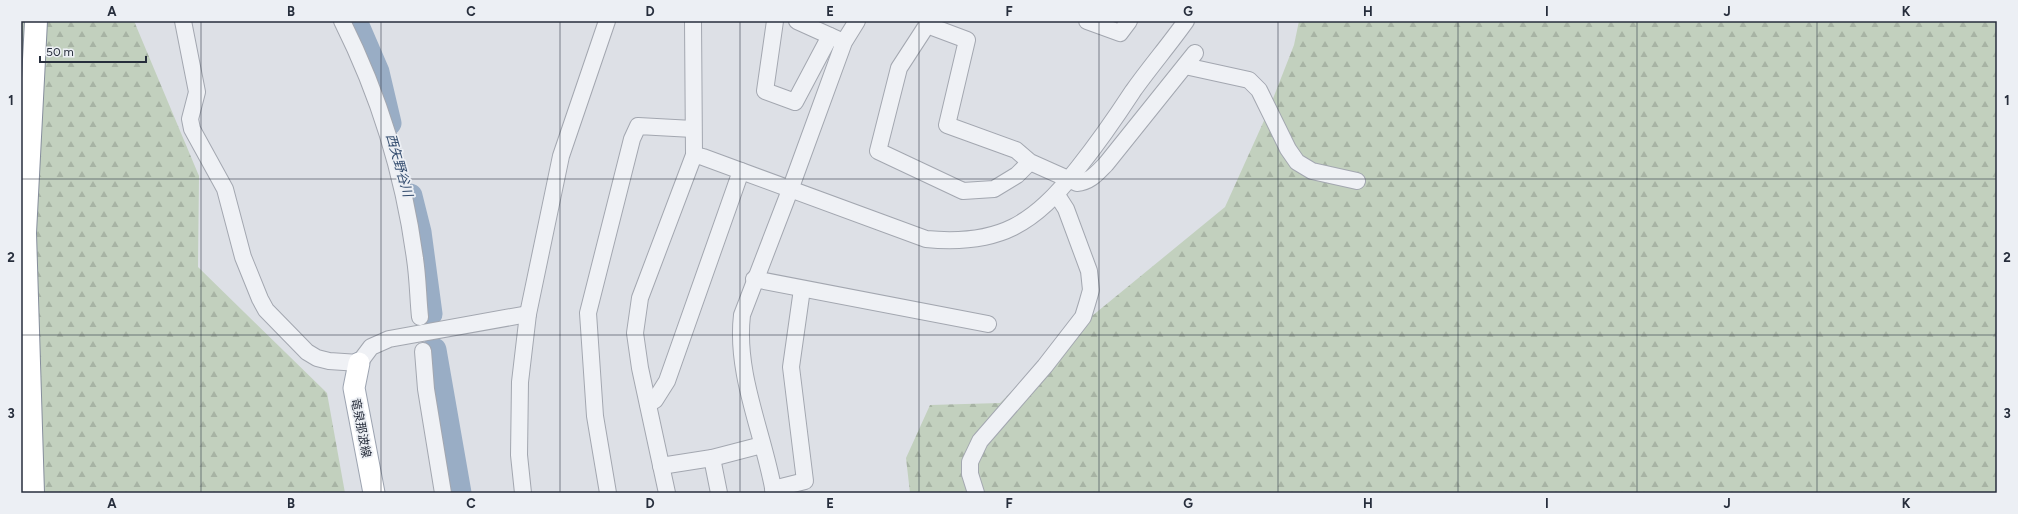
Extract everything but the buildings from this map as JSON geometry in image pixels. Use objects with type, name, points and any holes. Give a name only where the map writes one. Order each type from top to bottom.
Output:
[{"type":"highway","points":[[33,493],[25,233],[36,21]]},
{"type":"main road","name":"竜泉那波線","points":[[359,363],[354,388],[374,493]]},
{"type":"street","points":[[183,21],[197,92],[190,119],[192,129],[225,190],[243,258],[260,299],[266,310],[307,352],[317,358],[329,361],[359,363],[371,348],[389,339],[528,314]]},
{"type":"street","points":[[342,21],[360,56],[387,135],[408,216],[416,260],[420,317]]},
{"type":"street","points":[[523,493],[520,455],[520,389],[528,314],[561,156],[607,21]]},
{"type":"street","points":[[667,493],[636,348],[637,316],[640,298],[694,155],[693,21]]},
{"type":"street","points":[[776,21],[765,90],[795,102],[837,39],[857,21]]},
{"type":"street","points":[[1087,21],[1120,33],[1129,21]]},
{"type":"street","points":[[803,22],[837,39]]},
{"type":"street","points":[[694,155],[926,239],[960,241],[989,237],[1029,220],[1057,195],[1107,132],[1134,90],[1181,23]]},
{"type":"street","points":[[1030,162],[1017,175],[994,189],[963,191],[878,151],[899,68],[927,25],[967,40],[947,125],[1016,150],[1030,162],[1068,181],[1084,183],[1093,177],[1106,164],[1195,53]]},
{"type":"street","points":[[802,288],[791,367],[805,481],[773,491],[747,384],[740,329],[742,315],[754,279],[790,190],[837,39]]},
{"type":"street","points":[[1185,66],[1249,80],[1259,90],[1288,149],[1298,162],[1312,171],[1357,181]]},
{"type":"street","points":[[608,493],[595,416],[588,313],[632,139],[638,126],[693,129]]},
{"type":"street","points":[[648,404],[655,400],[667,382],[741,171]]},
{"type":"street","points":[[976,493],[970,474],[970,462],[980,441],[1045,366],[1083,317],[1091,290],[1089,271],[1066,209],[1057,195]]},
{"type":"street","points":[[754,279],[988,324]]},
{"type":"street","points":[[423,351],[426,389],[442,493]]},
{"type":"street","points":[[661,466],[712,458],[762,445]]},
{"type":"street","points":[[712,458],[719,493]]},
{"type":"green space","points":[[21,21],[134,21],[199,176],[198,267],[327,393],[345,493],[21,493]]},
{"type":"green space","points":[[1299,21],[1997,21],[1997,493],[910,493],[906,458],[930,405],[1000,403],[1070,334],[1225,207],[1267,114],[1294,45]]},
{"type":"waterway","name":"西矢野谷川","points":[[355,21],[377,72],[389,123]]},
{"type":"waterway","name":"西矢野谷川","points":[[410,196],[419,232],[430,314]]},
{"type":"waterway","name":"西矢野谷川","points":[[434,350],[459,493]]}]
